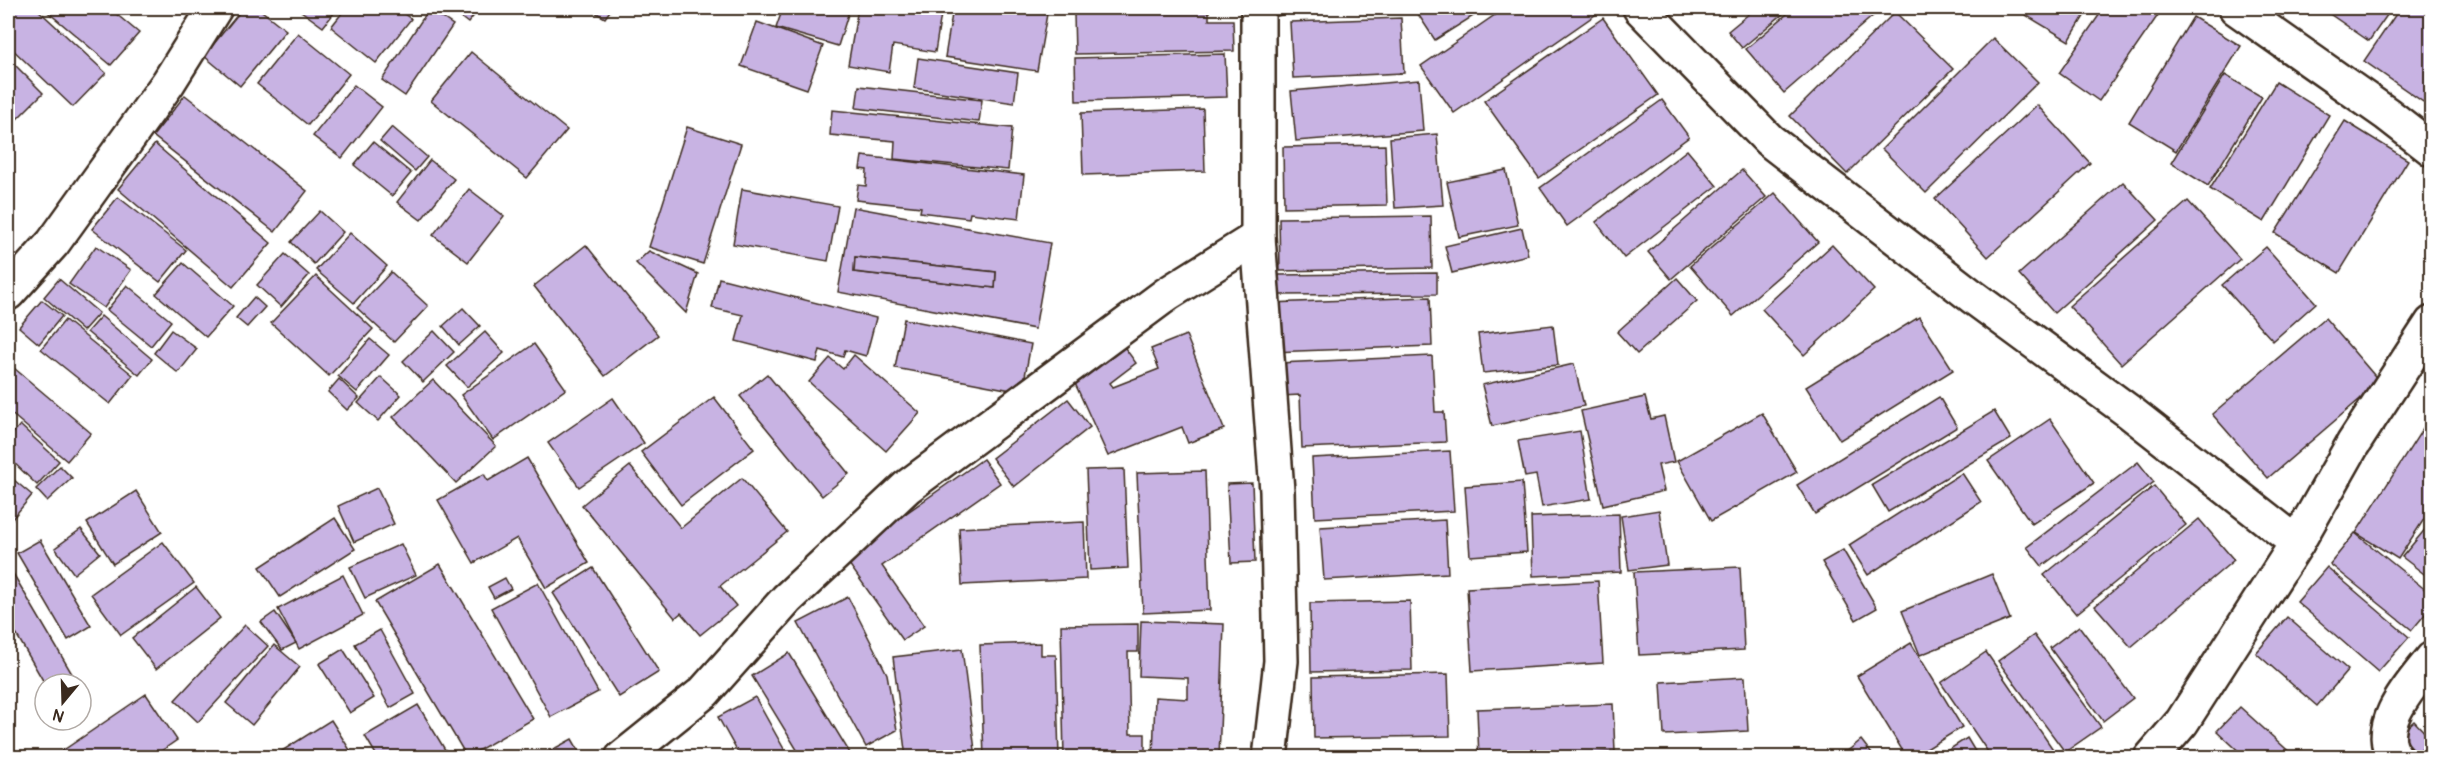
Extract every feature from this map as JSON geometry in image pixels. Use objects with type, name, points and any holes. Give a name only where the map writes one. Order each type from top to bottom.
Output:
[{"type":"street","points":[[8,294],[53,243],[168,84],[215,8]]},
{"type":"street","points":[[1258,8],[1258,237],[1277,491],[1281,661],[1270,758]]},
{"type":"street","points":[[1640,8],[1769,140],[1973,297],[2131,413],[2297,543]]},
{"type":"street","points":[[2236,8],[2387,114],[2432,149]]},
{"type":"street","points":[[622,758],[704,692],[787,599],[907,487],[1167,294],[1258,237]]},
{"type":"street","points":[[2151,758],[2182,722],[2297,543],[2353,444],[2432,323]]},
{"type":"street","points":[[2396,758],[2391,751],[2387,729],[2400,700],[2432,659]]},
{"type":"building","points":[[18,8],[36,8],[106,73],[73,107],[8,45],[8,19]]},
{"type":"building","points":[[43,8],[109,8],[139,33],[111,65]]},
{"type":"building","points":[[243,8],[258,8],[286,30],[240,86],[204,56]]},
{"type":"building","points":[[297,8],[338,8],[323,27]]},
{"type":"building","points":[[346,8],[396,8],[411,19],[376,63],[331,27]]},
{"type":"building","points":[[451,8],[480,8],[468,23]]},
{"type":"building","points":[[588,8],[612,8],[605,18]]},
{"type":"building","points":[[783,8],[850,8],[838,46],[776,28]]},
{"type":"building","points":[[858,8],[942,8],[935,52],[893,45],[889,72],[848,65]]},
{"type":"building","points":[[953,8],[1004,8],[1047,14],[1037,71],[945,57]]},
{"type":"building","points":[[1275,8],[1312,8],[1277,16]]},
{"type":"building","points":[[1414,8],[1486,8],[1435,40]]},
{"type":"building","points":[[1505,8],[1605,8],[1454,113],[1421,66]]},
{"type":"building","points":[[1756,8],[1790,8],[1742,48],[1728,31]]},
{"type":"building","points":[[1794,8],[1882,8],[1784,93],[1746,49]]},
{"type":"building","points":[[2014,8],[2089,8],[2069,41]]},
{"type":"building","points":[[2104,8],[2163,8],[2099,101],[2059,73]]},
{"type":"building","points":[[2321,8],[2392,8],[2369,41]]},
{"type":"building","points":[[2400,8],[2432,8],[2432,108],[2364,61]]},
{"type":"building","points":[[429,9],[453,25],[405,96],[382,80]]},
{"type":"building","points":[[1209,12],[1209,20],[1233,20],[1234,51],[1075,54],[1074,14]]},
{"type":"building","points":[[1895,12],[1953,69],[1847,174],[1790,116]]},
{"type":"building","points":[[2193,17],[2241,46],[2176,151],[2129,122]]},
{"type":"building","points":[[1401,18],[1404,73],[1293,78],[1290,22]]},
{"type":"building","points":[[1603,18],[1658,95],[1539,178],[1484,101]]},
{"type":"building","points":[[757,22],[823,46],[807,89],[741,66]]},
{"type":"building","points":[[298,33],[349,74],[308,125],[257,84]]},
{"type":"building","points":[[1993,38],[2038,82],[1926,193],[1882,149]]},
{"type":"building","points":[[471,52],[567,130],[527,178],[431,101]]},
{"type":"building","points":[[1225,54],[1227,97],[1076,101],[1075,58]]},
{"type":"building","points":[[8,58],[43,93],[8,128]]},
{"type":"building","points":[[918,58],[1018,73],[1014,103],[914,88]]},
{"type":"building","points":[[2225,75],[2262,97],[2208,186],[2171,163]]},
{"type":"building","points":[[1419,80],[1423,131],[1296,141],[1291,91]]},
{"type":"building","points":[[2276,82],[2329,115],[2264,222],[2210,189]]},
{"type":"building","points":[[354,85],[382,107],[342,158],[313,136]]},
{"type":"building","points":[[859,86],[982,100],[979,122],[856,108]]},
{"type":"building","points":[[185,95],[307,191],[275,232],[153,136]]},
{"type":"building","points":[[1662,100],[1689,137],[1567,226],[1540,188]]},
{"type":"building","points":[[2037,105],[2090,163],[1988,257],[1935,199]]},
{"type":"building","points":[[1203,109],[1205,171],[1083,175],[1081,113]]},
{"type":"building","points":[[832,110],[1012,128],[1008,170],[894,159],[895,141],[830,135]]},
{"type":"building","points":[[2345,121],[2408,160],[2339,273],[2275,233]]},
{"type":"building","points":[[392,127],[427,157],[415,171],[380,141]]},
{"type":"building","points":[[687,127],[741,144],[703,264],[649,247]]},
{"type":"building","points":[[1437,134],[1443,205],[1395,208],[1390,138]]},
{"type":"building","points":[[373,142],[411,173],[392,196],[354,165]]},
{"type":"building","points":[[155,144],[271,243],[233,287],[118,189]]},
{"type":"building","points":[[1385,145],[1387,205],[1284,207],[1283,147]]},
{"type":"building","points":[[1687,150],[1717,186],[1624,258],[1596,222]]},
{"type":"building","points":[[862,156],[1024,175],[1019,219],[970,213],[969,218],[920,212],[921,207],[856,200],[858,185],[866,186],[867,170],[860,169]]},
{"type":"building","points":[[430,160],[454,179],[421,220],[397,202]]},
{"type":"building","points":[[1506,170],[1518,225],[1459,237],[1447,182]]},
{"type":"building","points":[[1742,170],[1766,197],[1671,279],[1648,252]]},
{"type":"building","points":[[2123,182],[2158,220],[2054,313],[2019,274]]},
{"type":"building","points":[[469,189],[504,216],[468,262],[433,235]]},
{"type":"building","points":[[742,189],[838,206],[828,261],[733,244]]},
{"type":"building","points":[[1775,193],[1818,242],[1733,316],[1690,266]]},
{"type":"building","points":[[118,197],[186,250],[160,282],[92,229]]},
{"type":"building","points":[[2188,201],[2240,259],[2121,364],[2069,306]]},
{"type":"building","points":[[853,207],[1050,243],[1035,329],[838,292]],"holes":[[[855,257],[996,272],[995,288],[854,272]]]},
{"type":"building","points":[[320,211],[343,232],[314,264],[291,242]]},
{"type":"building","points":[[1431,216],[1432,268],[1280,271],[1279,218]]},
{"type":"building","points":[[1522,228],[1528,255],[1452,273],[1445,246]]},
{"type":"building","points":[[350,233],[387,266],[354,303],[316,270]]},
{"type":"building","points":[[586,245],[658,335],[605,376],[534,286]]},
{"type":"building","points":[[1832,245],[1874,290],[1804,355],[1762,309]]},
{"type":"building","points":[[96,246],[131,270],[104,308],[69,284]]},
{"type":"building","points":[[2266,247],[2316,303],[2273,341],[2222,285]]},
{"type":"building","points":[[649,251],[698,274],[686,313],[636,263]]},
{"type":"building","points":[[285,254],[309,275],[281,307],[257,285]]},
{"type":"building","points":[[855,257],[996,272],[995,288],[854,272]]},
{"type":"building","points":[[183,263],[233,306],[206,337],[156,294]]},
{"type":"building","points":[[391,272],[428,306],[394,342],[357,308]]},
{"type":"building","points":[[1437,273],[1437,294],[1279,295],[1279,275]]},
{"type":"building","points":[[316,276],[373,329],[329,376],[271,323]]},
{"type":"building","points":[[719,278],[876,318],[866,356],[845,350],[843,357],[820,350],[817,362],[736,341],[743,315],[712,308]]},
{"type":"building","points":[[1677,278],[1697,301],[1637,354],[1617,332]]},
{"type":"building","points":[[59,279],[99,313],[83,331],[44,297]]},
{"type":"building","points":[[127,285],[171,321],[151,346],[107,310]]},
{"type":"building","points":[[254,297],[265,307],[247,327],[236,318]]},
{"type":"building","points":[[1430,297],[1432,346],[1271,352],[1269,303]]},
{"type":"building","points":[[42,300],[62,316],[39,344],[19,327]]},
{"type":"building","points":[[463,308],[480,326],[459,345],[443,326]]},
{"type":"building","points":[[101,316],[152,359],[139,375],[87,332]]},
{"type":"building","points":[[1919,317],[1953,370],[1840,440],[1806,387]]},
{"type":"building","points":[[2325,318],[2380,382],[2268,478],[2212,414]]},
{"type":"building","points":[[904,319],[1031,344],[1022,392],[895,368]]},
{"type":"building","points":[[65,320],[133,375],[110,404],[41,349]]},
{"type":"building","points":[[1553,325],[1558,365],[1483,373],[1478,334]]},
{"type":"building","points":[[171,330],[197,349],[178,373],[154,353]]},
{"type":"building","points":[[434,331],[454,352],[423,382],[403,361]]},
{"type":"building","points":[[485,332],[504,353],[467,387],[447,366]]},
{"type":"building","points":[[1186,335],[1224,429],[1188,443],[1182,427],[1108,456],[1073,379],[1120,341],[1136,363],[1110,383],[1113,387],[1159,369],[1151,349]]},
{"type":"building","points":[[370,339],[389,355],[357,392],[338,376]]},
{"type":"building","points":[[534,344],[566,389],[493,440],[461,395]]},
{"type":"building","points":[[854,355],[920,413],[886,451],[809,382],[830,358],[843,369]]},
{"type":"building","points":[[1432,356],[1435,412],[1444,412],[1446,442],[1302,448],[1300,395],[1281,396],[1279,363]]},
{"type":"building","points":[[8,363],[91,433],[67,461],[8,411]]},
{"type":"building","points":[[1574,364],[1584,406],[1492,426],[1482,385]]},
{"type":"building","points":[[767,374],[849,474],[822,496],[740,396]]},
{"type":"building","points":[[381,377],[401,395],[378,421],[358,403]]},
{"type":"building","points":[[339,379],[359,398],[347,410],[328,392]]},
{"type":"building","points":[[433,380],[496,446],[456,483],[393,417]]},
{"type":"building","points":[[714,397],[754,449],[681,505],[641,452]]},
{"type":"building","points":[[1645,397],[1651,419],[1664,416],[1674,462],[1658,465],[1664,491],[1603,505],[1581,411]]},
{"type":"building","points":[[1939,397],[1957,427],[1815,514],[1797,485]]},
{"type":"building","points":[[613,398],[644,443],[579,487],[548,443]]},
{"type":"building","points":[[1068,399],[1090,427],[1014,487],[992,458]]},
{"type":"building","points":[[1994,411],[2011,439],[1888,512],[1872,485]]},
{"type":"building","points":[[1762,413],[1797,472],[1711,521],[1677,461]]},
{"type":"building","points":[[2432,414],[2432,507],[2398,559],[2356,533]]},
{"type":"building","points":[[2050,419],[2094,483],[2032,524],[1988,461]]},
{"type":"building","points":[[20,425],[59,461],[37,485],[8,457],[8,439]]},
{"type":"building","points":[[1580,431],[1591,499],[1542,507],[1536,475],[1525,477],[1518,441]]},
{"type":"building","points":[[1450,451],[1454,511],[1315,518],[1312,458]]},
{"type":"building","points":[[527,458],[589,563],[546,588],[517,538],[474,563],[438,500],[484,474],[488,481]]},
{"type":"building","points":[[983,459],[1000,483],[882,566],[924,626],[903,640],[844,557]]},
{"type":"building","points":[[2138,462],[2154,482],[2042,566],[2027,547]]},
{"type":"building","points":[[60,466],[72,478],[47,501],[36,489]]},
{"type":"building","points":[[630,466],[681,528],[742,478],[787,532],[720,586],[736,606],[700,635],[681,613],[675,618],[582,505]]},
{"type":"building","points":[[1124,469],[1128,568],[1090,570],[1086,470]]},
{"type":"building","points":[[1205,471],[1210,610],[1143,613],[1137,473]]},
{"type":"building","points":[[1962,473],[1981,502],[1868,575],[1849,545]]},
{"type":"building","points":[[8,475],[32,495],[8,524]]},
{"type":"building","points":[[1522,482],[1527,552],[1470,556],[1465,486]]},
{"type":"building","points":[[1252,483],[1255,562],[1231,563],[1227,484]]},
{"type":"building","points":[[2154,486],[2186,525],[2076,614],[2044,575]]},
{"type":"building","points":[[377,488],[394,524],[354,542],[338,506]]},
{"type":"building","points":[[136,491],[162,532],[113,564],[87,523]]},
{"type":"building","points":[[1659,510],[1667,565],[1629,570],[1621,516]]},
{"type":"building","points":[[1619,514],[1621,572],[1533,576],[1531,517]]},
{"type":"building","points":[[335,518],[355,549],[280,597],[260,567]]},
{"type":"building","points":[[2199,519],[2234,560],[2131,647],[2095,606]]},
{"type":"building","points":[[1445,520],[1448,573],[1324,580],[1320,527]]},
{"type":"building","points":[[2432,521],[2432,580],[2402,557]]},
{"type":"building","points":[[1084,522],[1086,579],[962,585],[959,528]]},
{"type":"building","points":[[81,529],[100,553],[74,574],[55,548]]},
{"type":"building","points":[[2355,533],[2432,595],[2432,606],[2412,630],[2330,564]]},
{"type":"building","points":[[40,540],[91,626],[68,640],[17,553]]},
{"type":"building","points":[[163,542],[194,583],[121,635],[91,594]]},
{"type":"building","points":[[401,544],[416,575],[365,598],[350,567]]},
{"type":"building","points":[[1843,550],[1877,608],[1856,620],[1822,562]]},
{"type":"building","points":[[440,564],[533,719],[467,757],[375,602]]},
{"type":"building","points":[[8,565],[71,672],[38,672],[8,620]]},
{"type":"building","points":[[1740,567],[1744,650],[1639,655],[1634,572]]},
{"type":"building","points":[[2327,567],[2409,637],[2378,672],[2297,602]]},
{"type":"building","points":[[593,568],[659,672],[619,697],[553,593]]},
{"type":"building","points":[[1992,574],[2010,619],[1920,655],[1902,611]]},
{"type":"building","points":[[343,575],[363,615],[299,649],[278,609]]},
{"type":"building","points":[[505,578],[511,589],[494,598],[488,587]]},
{"type":"building","points":[[1598,581],[1603,663],[1472,671],[1467,588]]},
{"type":"building","points":[[538,583],[598,692],[551,717],[491,608]]},
{"type":"building","points":[[196,587],[220,618],[156,669],[132,638]]},
{"type":"building","points":[[848,597],[887,674],[897,730],[866,747],[798,623]]},
{"type":"building","points":[[1410,601],[1412,670],[1311,672],[1310,603]]},
{"type":"building","points":[[275,612],[296,643],[282,650],[261,622]]},
{"type":"building","points":[[2287,617],[2348,670],[2317,706],[2256,653]]},
{"type":"building","points":[[1141,621],[1224,624],[1219,758],[1153,758],[1155,697],[1188,699],[1188,678],[1139,676]]},
{"type":"building","points":[[1138,624],[1138,652],[1128,652],[1130,734],[1145,734],[1145,758],[1064,758],[1061,625]]},
{"type":"building","points":[[245,625],[268,646],[198,722],[175,700]]},
{"type":"building","points":[[2079,626],[2133,698],[2103,721],[2050,648]]},
{"type":"building","points":[[380,630],[415,694],[390,708],[355,644]]},
{"type":"building","points":[[2034,635],[2101,727],[2065,752],[1998,661]]},
{"type":"building","points":[[1041,643],[1041,655],[1056,655],[1059,758],[984,758],[980,645]]},
{"type":"building","points":[[1911,643],[1962,727],[1912,758],[1907,758],[1857,676]]},
{"type":"building","points":[[274,645],[300,667],[252,725],[226,703]]},
{"type":"building","points":[[343,649],[374,698],[350,713],[319,664]]},
{"type":"building","points":[[962,649],[976,758],[906,758],[893,657]]},
{"type":"building","points":[[1986,652],[2059,758],[1992,758],[1941,683]]},
{"type":"building","points":[[789,653],[853,758],[802,758],[752,676]]},
{"type":"building","points":[[1448,674],[1450,736],[1314,738],[1313,677]]},
{"type":"building","points":[[1745,677],[1748,731],[1664,735],[1661,682]]},
{"type":"building","points":[[146,694],[177,740],[151,758],[52,758]]},
{"type":"building","points":[[755,697],[789,758],[741,758],[718,717]]},
{"type":"building","points":[[1613,704],[1615,752],[1479,758],[1477,709]]},
{"type":"building","points":[[418,705],[450,758],[378,758],[365,736]]},
{"type":"building","points":[[2240,707],[2296,758],[2246,758],[2217,731]]},
{"type":"building","points":[[331,720],[355,758],[279,758],[277,754]]},
{"type":"building","points":[[2414,721],[2431,739],[2417,753],[2400,734]]},
{"type":"building","points":[[1967,738],[1979,758],[1936,758]]},
{"type":"building","points":[[572,739],[583,758],[537,758]]},
{"type":"building","points":[[1861,740],[1875,758],[1839,758]]},
{"type":"building","points":[[2432,742],[2432,758],[2420,758],[2418,756]]}]
